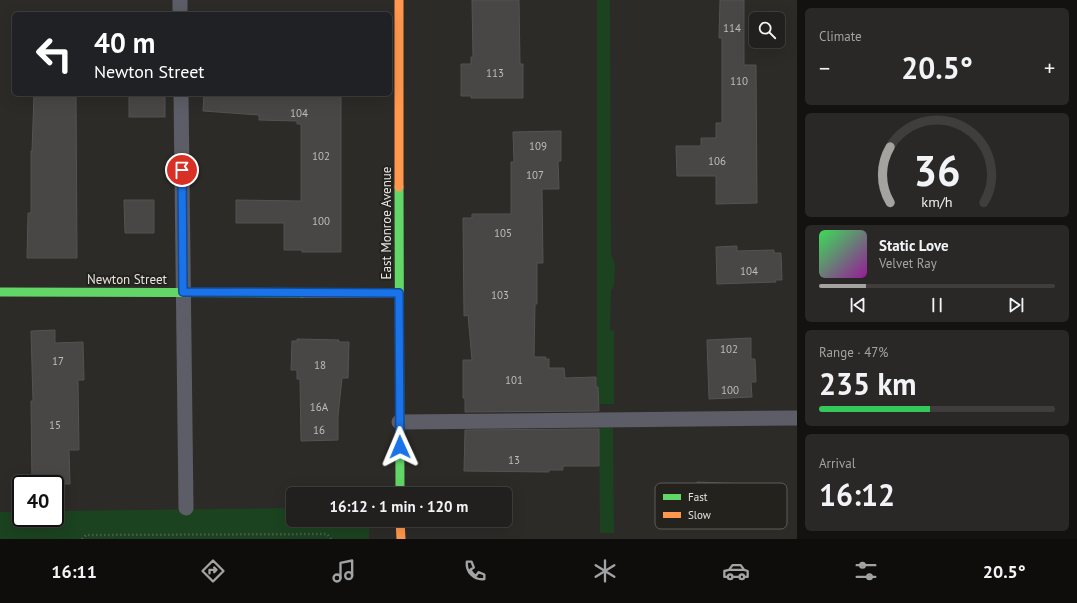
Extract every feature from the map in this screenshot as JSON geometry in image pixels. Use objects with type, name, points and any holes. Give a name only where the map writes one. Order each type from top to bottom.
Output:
[{"type":"street","name":"East Monroe Avenue","points":[[399,0],[400,487]]},
{"type":"street","name":"Newton Street","points":[[0,292],[399,293]]},
{"type":"street","points":[[400,527],[401,539]]},
{"type":"lane","points":[[180,0],[180,12]]},
{"type":"lane","points":[[181,96],[186,508]]},
{"type":"lane","points":[[400,422],[605,413],[797,418]]},
{"type":"path","points":[[303,534],[303,539]]},
{"type":"path","points":[[82,539],[86,535],[303,534],[327,534],[331,539]]},
{"type":"green space","points":[[597,0],[610,0],[611,255],[615,264],[614,285],[611,291],[610,330],[614,331],[614,404],[597,404]]},
{"type":"green space","points":[[599,428],[613,428],[614,533],[600,533]]},
{"type":"green space","points":[[286,508],[286,527],[369,527],[369,539],[0,539],[0,512],[12,511],[12,527],[64,527],[64,511]]},
{"type":"building","points":[[472,0],[519,0],[520,64],[523,64],[523,98],[471,98],[471,96],[461,96],[461,64],[471,64],[471,57],[473,57]]},
{"type":"building","points":[[720,0],[744,0],[744,65],[756,65],[757,203],[716,204],[716,176],[677,176],[676,146],[701,146],[701,138],[716,138],[716,123],[722,123],[722,38],[719,38]]},
{"type":"building","points":[[34,96],[76,96],[77,258],[27,258],[28,213],[31,213]]},
{"type":"building","points":[[129,96],[165,96],[165,117],[129,117]]},
{"type":"building","points":[[204,96],[341,96],[341,252],[302,252],[302,250],[284,250],[284,223],[236,223],[236,200],[301,201],[301,124],[297,124],[297,121],[259,120],[259,115],[203,111]]},
{"type":"building","points":[[561,131],[561,161],[558,161],[559,189],[542,189],[543,263],[537,263],[537,304],[535,304],[534,357],[546,357],[545,359],[549,359],[549,368],[564,368],[565,378],[596,377],[599,411],[465,412],[465,398],[463,398],[463,360],[472,360],[468,315],[464,316],[463,218],[472,218],[472,214],[511,214],[511,162],[514,162],[513,132]]},
{"type":"building","points":[[124,200],[154,200],[154,233],[125,233]]},
{"type":"building","points":[[737,246],[737,251],[774,250],[774,253],[781,253],[782,280],[775,280],[776,282],[717,284],[716,247]]},
{"type":"building","points":[[55,330],[55,343],[83,342],[84,380],[78,380],[79,450],[69,450],[70,484],[64,484],[64,475],[32,475],[31,401],[33,401],[31,331]]},
{"type":"building","points":[[751,338],[751,359],[755,359],[756,382],[751,382],[752,397],[709,399],[707,340]]},
{"type":"building","points":[[297,339],[339,340],[339,342],[349,342],[348,378],[342,378],[338,416],[338,440],[301,441],[300,379],[297,379],[297,370],[291,370],[292,341],[297,341]]},
{"type":"building","points":[[599,429],[599,466],[563,466],[563,470],[549,470],[549,472],[464,471],[465,430]]},
{"type":"building","points":[[697,482],[723,483],[697,483]]},
{"type":"traffic: fast","points":[[399,187],[400,487]]},
{"type":"traffic: fast","points":[[0,292],[302,293]]},
{"type":"traffic: slow","points":[[399,0],[399,187]]},
{"type":"traffic: slow","points":[[302,293],[399,293]]},
{"type":"traffic: slow","points":[[400,527],[401,539]]},
{"type":"route","points":[[182,170],[183,292],[399,293],[400,447]]}]
